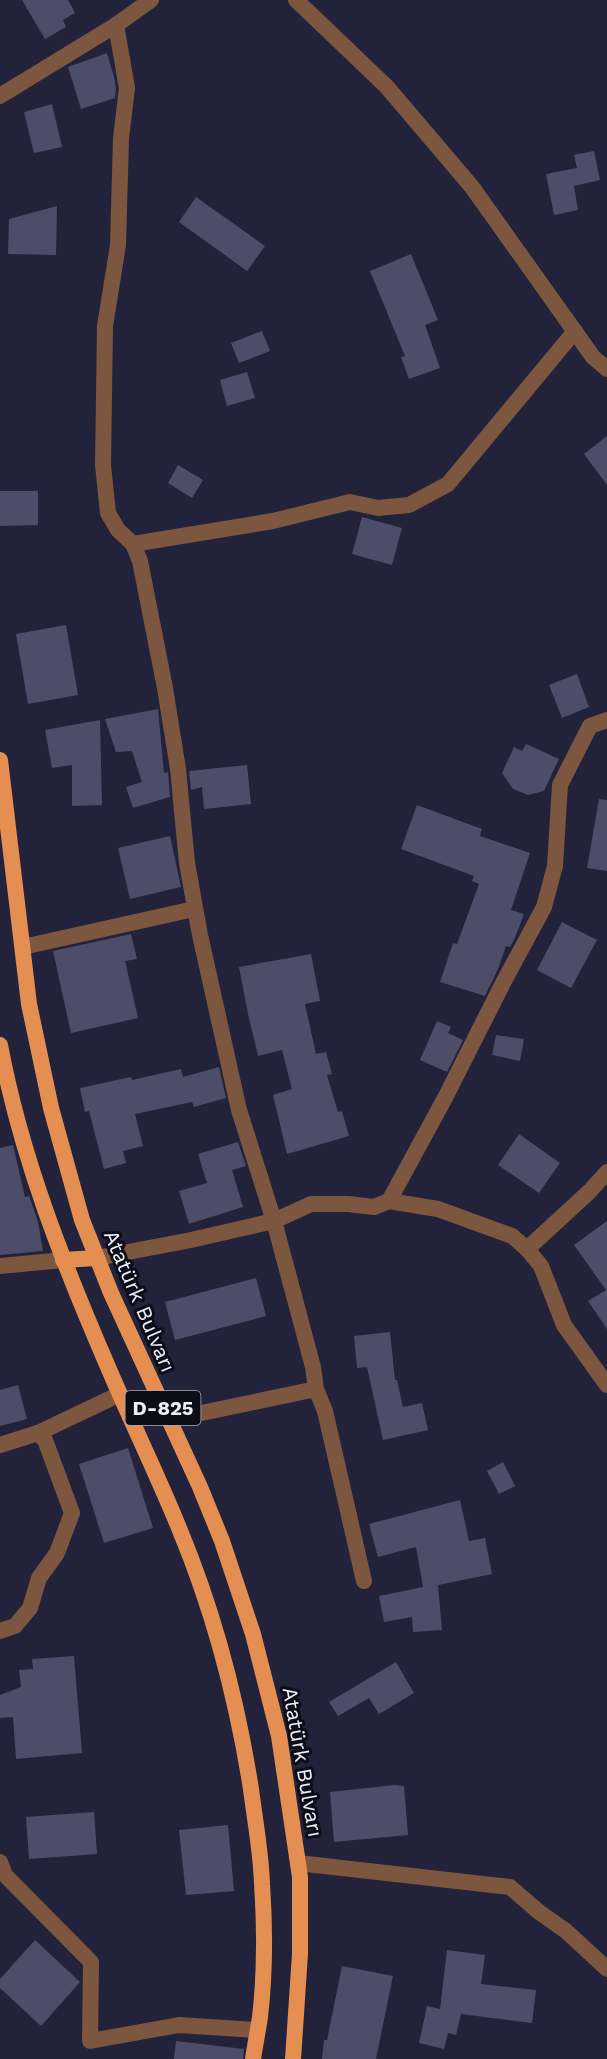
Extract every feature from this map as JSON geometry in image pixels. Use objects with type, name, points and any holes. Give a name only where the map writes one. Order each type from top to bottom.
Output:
[{"type":"highway","name":"Atatürk Bulvarı","points":[[0,760],[28,1004],[51,1108],[82,1220],[222,1541],[250,1623],[279,1736],[298,1863],[301,1909],[292,2059]]},
{"type":"highway","points":[[0,1045],[23,1147],[63,1260],[97,1258]]},
{"type":"highway","name":"D-825","points":[[63,1260],[179,1528],[201,1584],[229,1678],[243,1742],[259,1844],[262,1883],[263,1967],[254,2059]]},
{"type":"street","points":[[0,96],[116,25],[151,0]]},
{"type":"street","points":[[296,0],[403,105],[472,187],[593,357],[607,369]]},
{"type":"street","points":[[116,25],[127,88],[121,138],[118,245],[105,326],[103,465],[108,513],[118,530],[133,544],[140,561],[178,769],[194,909],[240,1110],[274,1221],[313,1367],[316,1389],[326,1411],[364,1581]]},
{"type":"street","points":[[133,544],[273,521],[350,502],[378,508],[409,505],[448,484],[575,331]]},
{"type":"street","points":[[389,1201],[544,907],[555,866],[560,785],[590,726],[607,720]]},
{"type":"street","points":[[23,947],[194,909]]},
{"type":"street","points":[[527,1249],[590,1191],[607,1172]]},
{"type":"street","points":[[97,1258],[274,1221],[311,1204],[374,1207],[389,1201],[438,1209],[512,1236],[527,1249],[542,1266],[564,1325],[607,1385]]},
{"type":"street","points":[[0,1266],[63,1260]]},
{"type":"street","points":[[168,1420],[316,1389]]},
{"type":"street","points":[[0,1445],[38,1433],[120,1394]]},
{"type":"street","points":[[0,1632],[15,1626],[30,1608],[39,1578],[57,1552],[72,1513],[45,1440],[38,1433]]},
{"type":"street","points":[[0,1862],[5,1875],[91,1962],[90,2042],[179,2025],[257,2030]]},
{"type":"street","points":[[298,1863],[510,1887],[566,1931],[607,1969]]},
{"type":"building","points":[[22,0],[68,0],[75,13],[63,20],[66,27],[45,39]]},
{"type":"building","points":[[107,53],[116,88],[115,98],[81,109],[68,67]]},
{"type":"building","points":[[52,104],[62,147],[34,153],[24,112]]},
{"type":"building","points":[[594,151],[600,180],[574,186],[578,210],[554,215],[546,174],[577,168],[574,155]]},
{"type":"building","points":[[196,197],[265,246],[247,271],[179,222]]},
{"type":"building","points":[[57,206],[56,255],[8,254],[9,219]]},
{"type":"building","points":[[411,254],[438,320],[425,325],[440,368],[409,379],[401,357],[405,356],[370,271]]},
{"type":"building","points":[[262,331],[270,351],[239,363],[231,343]]},
{"type":"building","points":[[247,372],[255,398],[227,406],[220,380]]},
{"type":"building","points":[[607,436],[607,485],[584,454]]},
{"type":"building","points":[[178,465],[203,480],[192,498],[168,483]]},
{"type":"building","points":[[0,491],[38,491],[38,525],[0,526]]},
{"type":"building","points":[[362,517],[402,528],[392,565],[352,554]]},
{"type":"building","points":[[66,625],[78,695],[28,704],[16,634]]},
{"type":"building","points":[[577,674],[589,707],[562,718],[549,685]]},
{"type":"building","points":[[158,709],[164,773],[168,772],[170,797],[133,808],[126,787],[142,782],[132,751],[116,752],[105,719]]},
{"type":"building","points":[[100,720],[102,805],[72,806],[72,765],[52,768],[45,730]]},
{"type":"building","points":[[526,744],[559,759],[544,791],[528,795],[513,789],[502,773],[514,747],[522,751]]},
{"type":"building","points":[[247,765],[251,804],[204,809],[202,787],[191,790],[189,771]]},
{"type":"building","points":[[599,799],[607,800],[607,871],[587,868]]},
{"type":"building","points":[[417,805],[482,829],[480,836],[530,853],[511,910],[524,914],[514,940],[510,947],[506,946],[485,996],[440,982],[453,943],[457,944],[479,884],[472,881],[474,876],[401,849]]},
{"type":"building","points":[[170,836],[181,887],[130,899],[118,848]]},
{"type":"building","points":[[562,922],[597,940],[571,988],[537,970]]},
{"type":"building","points":[[131,934],[137,959],[125,961],[138,1018],[71,1033],[53,951]]},
{"type":"building","points":[[311,954],[320,1001],[305,1004],[316,1054],[326,1052],[332,1074],[327,1075],[338,1112],[342,1111],[349,1136],[287,1154],[273,1095],[292,1089],[282,1050],[258,1056],[239,967]]},
{"type":"building","points":[[437,1021],[451,1027],[448,1033],[463,1040],[447,1072],[420,1060]]},
{"type":"building","points":[[496,1035],[524,1039],[520,1061],[492,1055]]},
{"type":"building","points":[[219,1067],[226,1098],[194,1107],[192,1102],[135,1114],[143,1146],[123,1151],[126,1163],[104,1169],[89,1111],[85,1112],[80,1088],[181,1069],[183,1077]]},
{"type":"building","points":[[519,1134],[560,1163],[539,1193],[498,1165]]},
{"type":"building","points":[[238,1142],[246,1166],[232,1170],[243,1207],[189,1224],[179,1191],[207,1183],[198,1154]]},
{"type":"building","points":[[13,1145],[25,1197],[29,1196],[38,1222],[43,1251],[0,1255],[0,1148]]},
{"type":"building","points":[[607,1221],[607,1329],[588,1301],[606,1290],[574,1245]]},
{"type":"building","points":[[256,1278],[266,1316],[175,1340],[165,1302]]},
{"type":"building","points":[[390,1332],[395,1380],[397,1380],[403,1407],[422,1403],[428,1430],[383,1440],[367,1367],[357,1368],[354,1336]]},
{"type":"building","points":[[18,1385],[27,1419],[0,1426],[0,1390]]},
{"type":"building","points":[[128,1448],[153,1528],[104,1543],[79,1464]]},
{"type":"building","points":[[503,1462],[515,1486],[499,1494],[487,1471]]},
{"type":"building","points":[[460,1500],[469,1541],[485,1538],[492,1574],[438,1585],[442,1630],[413,1632],[412,1617],[384,1622],[379,1596],[423,1587],[416,1547],[378,1557],[369,1524]]},
{"type":"building","points":[[74,1656],[82,1753],[16,1759],[13,1717],[0,1718],[0,1695],[21,1687],[19,1670],[33,1669],[32,1659]]},
{"type":"building","points":[[396,1662],[414,1693],[379,1714],[369,1698],[338,1716],[329,1702]]},
{"type":"building","points":[[404,1786],[408,1835],[334,1842],[330,1792]]},
{"type":"building","points":[[94,1812],[97,1854],[29,1859],[26,1817]]},
{"type":"building","points":[[228,1825],[234,1891],[186,1895],[179,1830]]},
{"type":"building","points":[[35,1940],[80,1982],[41,2026],[0,1988],[0,1979]]},
{"type":"building","points":[[447,1950],[485,1955],[481,1984],[536,1990],[532,2023],[461,2014],[456,2035],[448,2033],[444,2049],[419,2043],[427,2006],[440,2009]]},
{"type":"building","points":[[342,1966],[393,1976],[376,2059],[322,2059],[324,2040],[327,2040]]},
{"type":"building","points":[[176,2041],[244,2049],[243,2059],[174,2059]]}]
